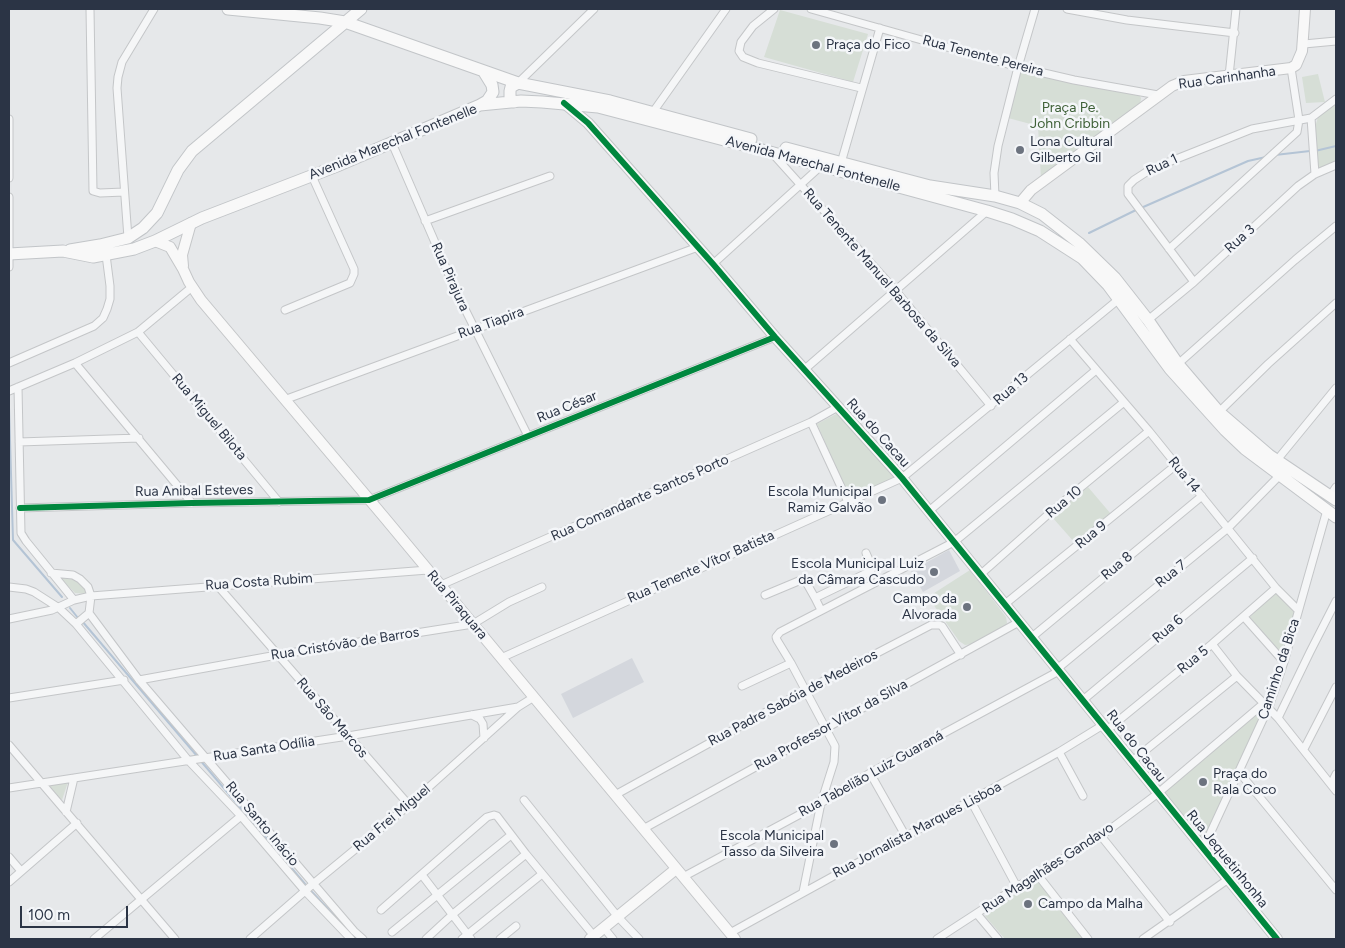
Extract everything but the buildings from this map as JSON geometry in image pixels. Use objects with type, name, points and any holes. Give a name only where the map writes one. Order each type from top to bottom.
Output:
[{"type":"main road","name":"Avenida Marechal Fontenelle","points":[[228,9],[262,10],[346,22],[484,72],[518,82],[610,101],[930,186],[995,196],[1020,203],[1050,219],[1093,255],[1115,278],[1148,320],[1178,364],[1218,412],[1277,460],[1334,494]]},
{"type":"main road","points":[[9,254],[63,251],[100,245],[132,235],[149,223],[157,213],[178,170],[192,151],[361,9]]},
{"type":"main road","points":[[320,18],[327,26],[326,39]]},
{"type":"main road","points":[[480,105],[487,101],[492,92],[492,84],[484,72]]},
{"type":"main road","points":[[514,102],[510,98],[510,91],[511,87],[518,82]]},
{"type":"main road","name":"Avenida Marechal Fontenelle","points":[[63,251],[86,256],[106,255],[134,249],[240,202],[312,176],[480,105],[514,102],[564,103],[598,107],[987,211],[1040,231],[1082,258],[1108,285],[1170,369],[1208,413],[1245,449],[1332,514]]},
{"type":"main road","points":[[1020,203],[1019,212],[1021,217],[1040,231]]},
{"type":"street","points":[[90,9],[93,191],[100,193],[124,192]]},
{"type":"street","points":[[132,235],[124,192],[117,88],[118,77],[122,62],[154,9]]},
{"type":"street","points":[[518,82],[594,9]]},
{"type":"street","points":[[653,112],[726,9]]},
{"type":"street","points":[[774,9],[753,26],[741,42],[739,51],[743,58],[862,88]]},
{"type":"street","name":"Rua Tenente Pereira","points":[[811,9],[822,10],[1018,67],[1158,95]]},
{"type":"street","points":[[995,196],[994,173],[998,146],[1035,9]]},
{"type":"street","points":[[1067,9],[1127,20],[1235,33]]},
{"type":"street","points":[[1229,76],[1236,9]]},
{"type":"street","name":"Rua Carinhanha","points":[[1020,203],[1031,190],[1172,86],[1184,81],[1291,68],[1296,65],[1304,44],[1305,9]]},
{"type":"street","points":[[841,163],[880,28]]},
{"type":"street","points":[[1304,44],[1336,41]]},
{"type":"street","points":[[1169,249],[1297,132],[1299,120],[1291,68]]},
{"type":"street","points":[[1315,174],[1311,118],[1336,99]]},
{"type":"street","name":"Rua do Cacau","points":[[564,103],[588,123],[838,408],[902,478],[1158,794]]},
{"type":"street","points":[[588,123],[589,115],[598,107]]},
{"type":"street","name":"Rua 1","points":[[1194,282],[1128,194],[1128,186],[1151,169],[1252,129],[1311,118]]},
{"type":"street","points":[[9,120],[9,178]]},
{"type":"street","name":"Rua Pirajura","points":[[392,143],[474,329],[528,436]]},
{"type":"street","name":"Rua Tenente Manuel Barbosa da Silva","points":[[770,152],[896,291],[991,406]]},
{"type":"street","name":"Rua 3","points":[[1148,320],[1194,282],[1298,186],[1315,174],[1336,165]]},
{"type":"street","points":[[713,264],[821,166]]},
{"type":"street","points":[[285,310],[350,283],[354,274],[354,270],[312,176]]},
{"type":"street","points":[[425,221],[550,176]]},
{"type":"street","points":[[9,197],[9,267]]},
{"type":"street","points":[[805,369],[987,211]]},
{"type":"street","points":[[183,269],[182,255],[191,223]]},
{"type":"street","points":[[1178,364],[1336,226]]},
{"type":"street","name":"Rua Piraquara","points":[[152,242],[170,247],[201,300],[732,936]]},
{"type":"street","name":"Rua Tiapira","points":[[284,400],[698,247]]},
{"type":"street","points":[[9,363],[94,326],[103,318],[110,300],[106,255]]},
{"type":"street","points":[[9,392],[75,363],[138,332],[192,287]]},
{"type":"street","name":"Rua 13","points":[[902,478],[1119,299]]},
{"type":"street","points":[[1218,412],[1336,303]]},
{"type":"street","name":"Rua Miguel Bilota","points":[[138,332],[280,502]]},
{"type":"street","name":"Rua César","points":[[369,500],[775,336]]},
{"type":"street","name":"Rua 14","points":[[1070,339],[1149,431],[1276,588],[1298,610]]},
{"type":"street","points":[[75,363],[192,503]]},
{"type":"street","points":[[929,512],[1032,422],[1096,370]]},
{"type":"street","points":[[18,387],[21,533],[51,572],[66,604]]},
{"type":"street","points":[[1277,460],[1336,388]]},
{"type":"street","points":[[803,892],[821,803],[836,753],[833,739],[777,640],[777,634],[954,542],[1124,402]]},
{"type":"street","name":"Rua Comandante Santos Porto","points":[[441,586],[811,422],[838,408]]},
{"type":"street","points":[[811,422],[848,502]]},
{"type":"street","name":"Rua 10","points":[[980,574],[1052,511],[1149,431]]},
{"type":"street","points":[[20,442],[139,438]]},
{"type":"street","name":"Rua 9","points":[[1005,604],[1176,465]]},
{"type":"street","name":"Rua 7","points":[[1058,670],[1228,528],[1280,475]]},
{"type":"street","name":"Rua Tenente Vítor Batista","points":[[501,658],[902,478]]},
{"type":"street","name":"Rua 8","points":[[1032,637],[1202,496]]},
{"type":"street","name":"Rua Anibal Esteves","points":[[20,508],[369,500]]},
{"type":"street","name":"Caminho da Bica","points":[[1203,849],[1239,772],[1284,662],[1298,610],[1332,514]]},
{"type":"street","points":[[815,598],[871,571],[872,567],[866,553]]},
{"type":"street","name":"Rua 6","points":[[1083,700],[1253,558]]},
{"type":"street","name":"Rua Costa Rubim","points":[[9,619],[91,596],[428,570]]},
{"type":"street","points":[[51,572],[73,574],[88,587],[91,596],[88,614],[78,623]]},
{"type":"street","points":[[765,595],[801,580],[806,582],[821,610]]},
{"type":"street","name":"Rua Sāo Marcos","points":[[217,586],[409,805]]},
{"type":"street","points":[[9,587],[26,589],[66,604]]},
{"type":"street","name":"Rua Cristóvão de Barros","points":[[139,680],[277,655],[473,624],[508,602],[542,587]]},
{"type":"street","name":"Rua 5","points":[[1105,728],[1212,644],[1276,588]]},
{"type":"street","points":[[1278,718],[1336,601]]},
{"type":"street","name":"Rua Santo Inácio","points":[[66,604],[78,623],[191,760],[309,887],[363,939]]},
{"type":"street","name":"Rua Santo Inácio","points":[[88,614],[139,680],[351,939]]},
{"type":"street","points":[[1244,617],[1284,662]]},
{"type":"street","name":"Rua Professor Vitor da Silva","points":[[643,828],[1019,622]]},
{"type":"street","name":"Rua Padre Sabóia de Medeiros","points":[[615,795],[806,690],[931,625],[939,625],[944,628],[961,655]]},
{"type":"street","points":[[1212,644],[1237,676],[1278,718],[1336,791]]},
{"type":"street","points":[[742,686],[791,663]]},
{"type":"street","name":"Rua Tabelião Luiz Guaraná","points":[[683,877],[821,803],[870,773],[1058,670]]},
{"type":"street","points":[[1131,762],[1237,676]]},
{"type":"street","points":[[9,698],[124,680]]},
{"type":"street","points":[[1304,749],[1336,687]]},
{"type":"street","name":"Rua Frei Miguel","points":[[250,939],[309,887],[409,805],[518,707],[534,697]]},
{"type":"street","points":[[1158,794],[1266,706]]},
{"type":"street","name":"Rua Santa Odília","points":[[9,788],[348,736],[518,707]]},
{"type":"street","points":[[472,714],[483,724],[484,738]]},
{"type":"street","name":"Rua Jornalista Marques Lisboa","points":[[732,936],[803,892],[1105,728]]},
{"type":"street","points":[[9,745],[175,939]]},
{"type":"street","points":[[1059,752],[1083,796]]},
{"type":"street","points":[[1239,772],[1336,890]]},
{"type":"street","points":[[870,773],[905,836]]},
{"type":"street","points":[[1331,784],[1336,774]]},
{"type":"street","points":[[66,812],[74,778]]},
{"type":"street","name":"Rua Magalhães Gandavo","points":[[937,939],[1037,874],[1101,836],[1158,794]]},
{"type":"street","name":"Rua Jequetinhonha","points":[[1158,794],[1274,938]]},
{"type":"street","points":[[524,800],[618,916],[639,939]]},
{"type":"street","points":[[971,801],[1017,887]]},
{"type":"street","points":[[381,910],[487,817],[494,815],[501,821],[592,938],[676,869]]},
{"type":"street","points":[[94,939],[241,816]]},
{"type":"street","points":[[9,882],[77,824]]},
{"type":"street","points":[[392,932],[511,835]]},
{"type":"street","points":[[1101,836],[1170,922]]},
{"type":"street","points":[[426,939],[453,914],[526,854]]},
{"type":"street","points":[[9,857],[21,871]]},
{"type":"street","points":[[422,875],[453,914],[467,938],[542,874]]},
{"type":"street","points":[[1037,874],[1088,939]]},
{"type":"street","points":[[1144,939],[1228,880]]},
{"type":"street","points":[[976,914],[998,939]]},
{"type":"street","points":[[500,939],[516,926]]},
{"type":"street","points":[[604,928],[612,939]]},
{"type":"shaded area","points":[[949,550],[960,571],[923,592],[911,571]]},
{"type":"shaded area","points":[[632,658],[644,682],[573,718],[561,694]]},
{"type":"green space","name":"Praça do Fico","points":[[780,10],[868,34],[853,82],[764,57]]},
{"type":"green space","name":"Praça Pe. John Cribbin","points":[[1018,72],[1137,92],[1141,98],[1140,106],[1041,179],[1038,126],[1008,118]]},
{"type":"green space","points":[[1318,74],[1325,102],[1306,103],[1302,77]]},
{"type":"green space","points":[[1336,102],[1336,163],[1316,170],[1316,124],[1318,117]]},
{"type":"green space","points":[[840,412],[897,477],[849,497],[817,424]]},
{"type":"green space","points":[[1088,487],[1111,514],[1075,543],[1052,517]]},
{"type":"green space","name":"Campo da Alvorada","points":[[970,570],[1006,617],[1007,623],[1004,629],[973,644],[965,645],[959,641],[928,597]]},
{"type":"green space","points":[[67,576],[78,580],[83,585],[87,594],[75,593],[59,577]]},
{"type":"green space","points":[[1276,590],[1295,612],[1281,654],[1248,619]]},
{"type":"green space","name":"Praça do Rala Coco","points":[[1259,711],[1265,711],[1203,842],[1160,794]]},
{"type":"green space","points":[[68,782],[62,800],[47,786]]},
{"type":"green space","name":"Campo da Malha","points":[[1036,879],[1083,939],[1005,939],[985,916]]},
{"type":"waterway","points":[[1315,151],[1336,146]]},
{"type":"waterway","points":[[1275,155],[1310,151]]},
{"type":"waterway","points":[[1141,208],[1248,161],[1266,157]]},
{"type":"waterway","points":[[1089,233],[1136,210]]},
{"type":"waterway","points":[[9,407],[13,540],[62,597]]},
{"type":"waterway","points":[[70,608],[78,618]]},
{"type":"waterway","points":[[82,621],[197,756]]},
{"type":"waterway","points":[[200,760],[305,884]]},
{"type":"waterway","points":[[312,892],[356,939]]},
{"type":"cycle path","points":[[564,103],[588,123],[775,337],[902,478],[1277,939]]},
{"type":"cycle path","points":[[20,508],[369,500],[775,337]]},
{"type":"place","name":"Praça do Fico","points":[[816,45]]},
{"type":"place","name":"Lona Cultural Gilberto Gil","points":[[1020,150]]},
{"type":"place","name":"Escola Municipal Ramiz Galvão","points":[[882,500]]},
{"type":"place","name":"Escola Municipal Luiz da Câmara Cascudo","points":[[934,572]]},
{"type":"place","name":"Campo da Alvorada","points":[[967,607]]},
{"type":"place","name":"Praça do Rala Coco","points":[[1203,782]]},
{"type":"place","name":"Escola Municipal Tasso da Silveira","points":[[834,844]]},
{"type":"place","name":"Campo da Malha","points":[[1028,904]]}]
